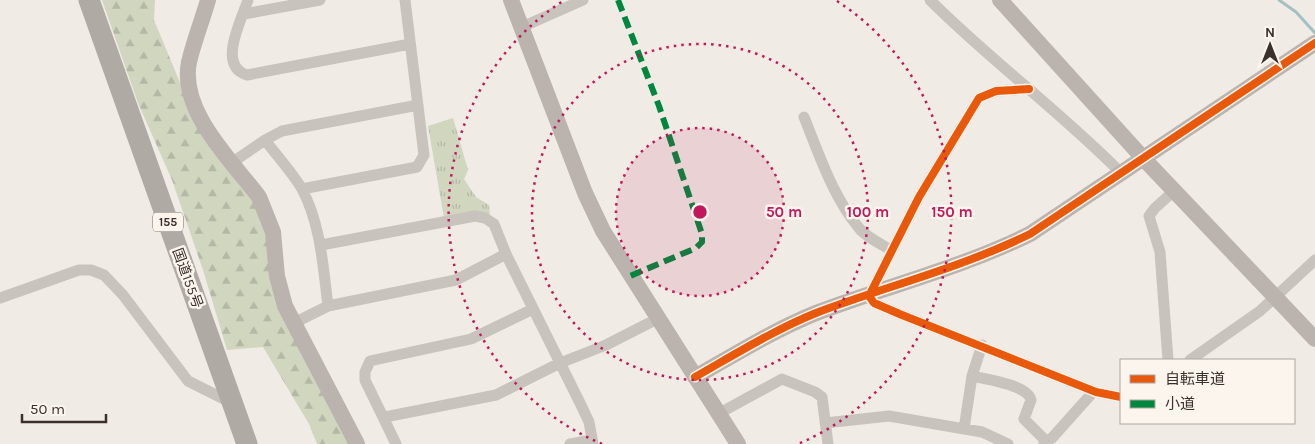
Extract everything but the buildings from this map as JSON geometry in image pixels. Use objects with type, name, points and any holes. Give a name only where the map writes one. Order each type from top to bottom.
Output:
[{"type":"highway","name":"国道155号","points":[[89,0],[248,444]]},
{"type":"street","points":[[208,0],[189,62],[189,92],[200,120],[259,197],[269,217],[273,232],[277,276],[281,294],[294,323],[357,444]]},
{"type":"street","points":[[248,0],[230,55],[233,67],[239,73],[246,75],[410,44]]},
{"type":"street","points":[[244,14],[320,0]]},
{"type":"street","points":[[302,189],[417,166],[424,155],[405,0]]},
{"type":"street","points":[[511,0],[585,193],[603,231],[738,444]]},
{"type":"street","points":[[522,27],[583,0]]},
{"type":"street","points":[[930,0],[963,33],[1029,89],[1121,173]]},
{"type":"street","points":[[1000,0],[1143,158],[1315,340]]},
{"type":"street","points":[[695,377],[765,338],[815,314],[992,253],[1030,234],[1314,43]]},
{"type":"street","points":[[868,296],[919,197],[979,98],[996,91],[1029,89]]},
{"type":"street","points":[[233,162],[282,131],[418,105]]},
{"type":"street","points":[[804,117],[830,180],[853,220],[860,230],[891,250]]},
{"type":"street","points":[[265,140],[302,189],[314,219],[321,245],[328,306]]},
{"type":"street","points":[[1168,359],[1160,252],[1149,216],[1175,190]]},
{"type":"street","points":[[321,245],[475,216],[485,218],[494,224],[506,254],[589,422],[593,442],[570,444]]},
{"type":"street","points":[[294,323],[328,306],[447,282],[506,254]]},
{"type":"street","points":[[1191,359],[1260,311],[1315,260]]},
{"type":"street","points":[[0,298],[79,270],[91,270],[104,275],[123,295],[188,381],[233,404]]},
{"type":"street","points":[[868,296],[874,303],[882,307],[982,345],[1094,391],[1120,397]]},
{"type":"street","points":[[396,444],[385,417],[365,380],[365,372],[370,361],[471,340],[533,308]]},
{"type":"street","points":[[385,417],[496,395],[560,363],[606,345],[657,319]]},
{"type":"street","points":[[964,429],[972,376],[982,345]]},
{"type":"street","points":[[972,376],[999,381],[1026,391],[1031,400],[1024,419],[1044,439],[1044,443],[1052,438],[1094,391]]},
{"type":"street","points":[[718,414],[782,379],[822,397],[828,444]]},
{"type":"street","points":[[825,423],[889,416],[982,432],[1008,444]]},
{"type":"green space","points":[[102,0],[155,0],[154,20],[186,97],[253,198],[269,229],[275,293],[350,444],[317,444],[309,424],[263,347],[227,350],[203,270],[172,180],[138,103]]},
{"type":"green space","points":[[453,118],[468,170],[464,179],[476,197],[489,205],[490,214],[475,213],[444,218],[428,126]]},
{"type":"waterway","points":[[1279,0],[1296,12],[1315,33]]},
{"type":"marked path","points":[[618,0],[659,106],[702,234],[702,242],[696,248],[630,276]]},
{"type":"cycle path","points":[[695,377],[770,335],[816,313],[951,267],[1030,234],[1315,43]]},
{"type":"cycle path","points":[[1029,89],[996,91],[979,98],[919,197],[869,296],[874,303],[902,315],[1096,392],[1120,397]]}]
